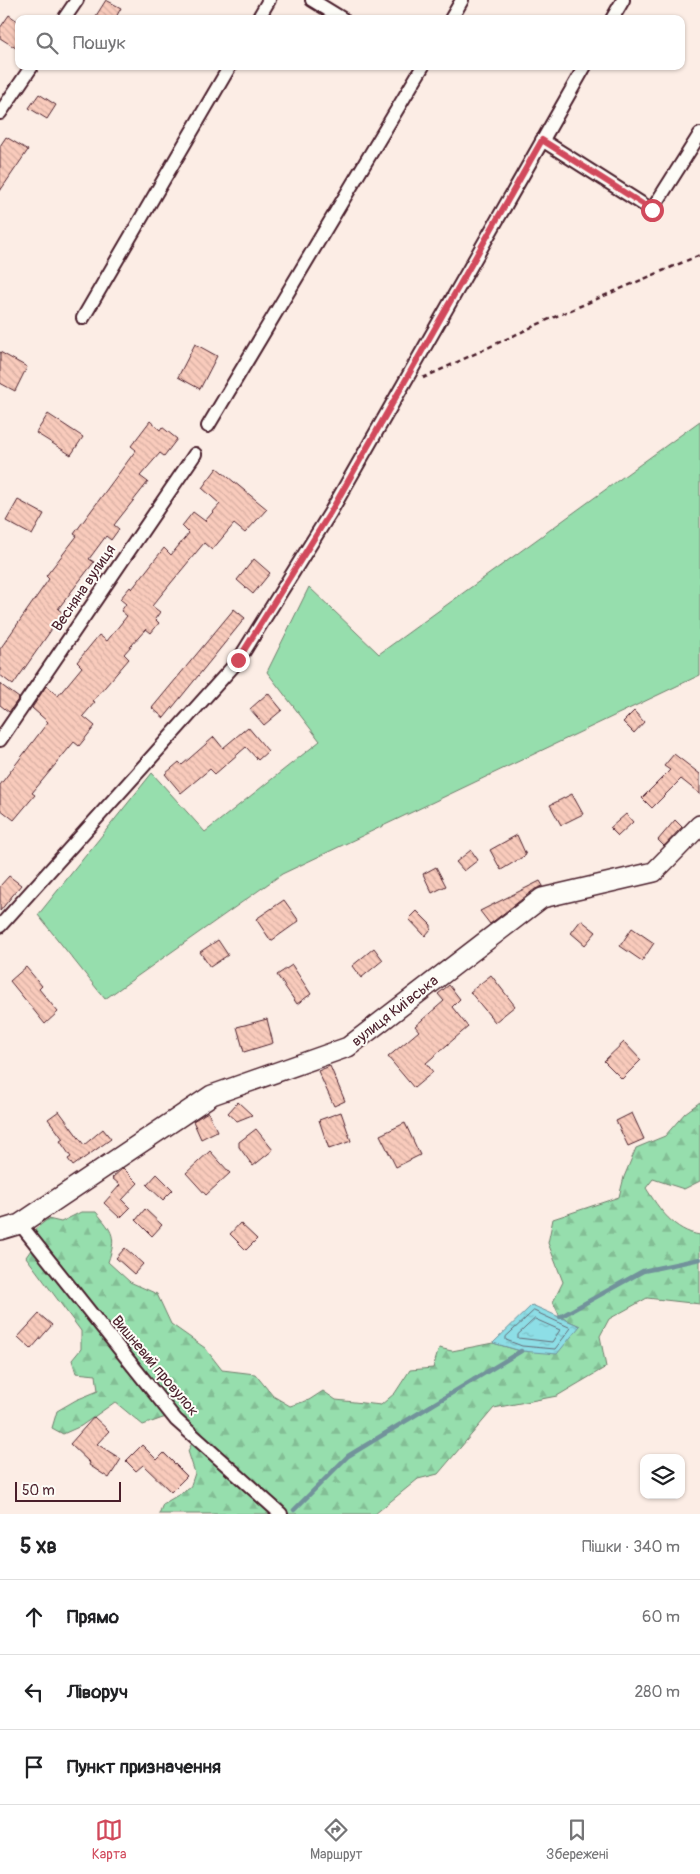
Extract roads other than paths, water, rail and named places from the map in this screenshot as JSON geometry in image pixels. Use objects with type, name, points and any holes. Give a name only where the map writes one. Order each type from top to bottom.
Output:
[{"type":"street","points":[[67,15],[77,0]]},
{"type":"street","points":[[260,15],[269,0]]},
{"type":"street","points":[[312,0],[336,15]]},
{"type":"street","points":[[453,15],[462,0]]},
{"type":"street","points":[[614,15],[623,0]]},
{"type":"street","points":[[0,113],[29,70]]},
{"type":"street","points":[[83,318],[228,70]]},
{"type":"street","points":[[208,426],[420,70]]},
{"type":"street","points":[[0,926],[238,660],[330,513],[583,70]]},
{"type":"street","points":[[542,140],[652,210],[700,134]]},
{"type":"street","name":"Весняна вулиця","points":[[0,740],[195,454]]},
{"type":"street","name":"вулиця Київська","points":[[0,1230],[20,1224],[212,1095],[348,1047],[542,898],[654,872],[700,825]]},
{"type":"street","name":"Вишневий провулок","points":[[20,1224],[176,1420],[281,1514]]},
{"type":"water","points":[[532,1305],[580,1326],[557,1354],[521,1351],[493,1343]]},
{"type":"waterway","points":[[560,1317],[643,1271],[700,1259]]},
{"type":"waterway","points":[[294,1510],[348,1456],[521,1351]]}]
